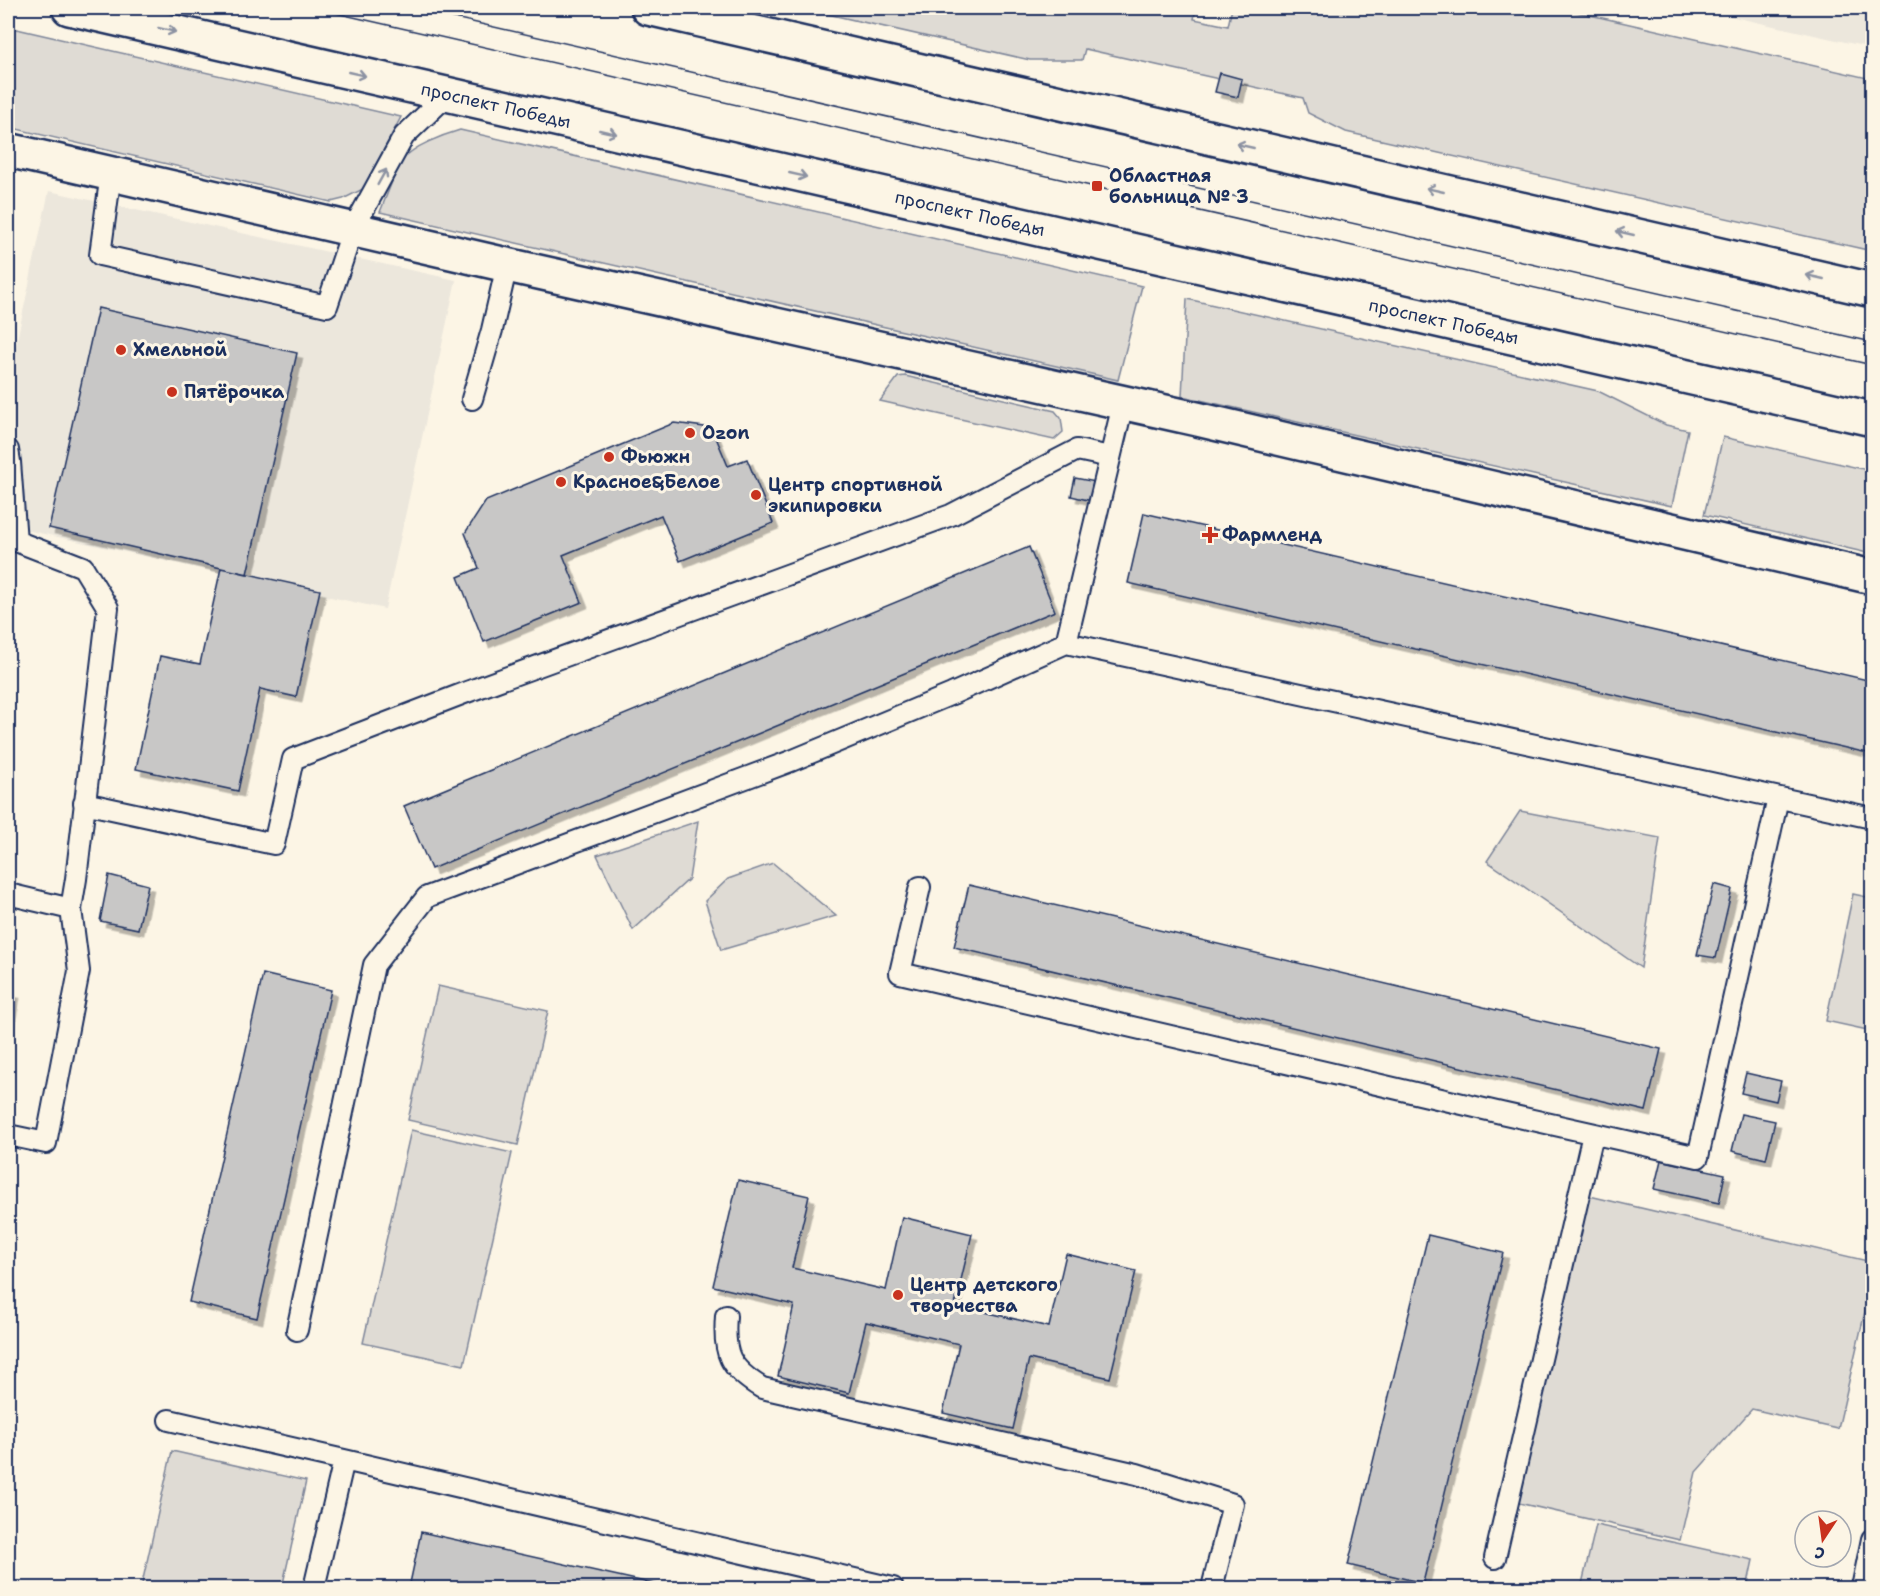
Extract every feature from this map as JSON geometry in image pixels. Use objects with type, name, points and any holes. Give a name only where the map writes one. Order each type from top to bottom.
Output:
[{"type":"main road","name":"проспект Победы","points":[[69,8],[1872,419]]},
{"type":"main road","points":[[648,8],[1872,290]]},
{"type":"main road","points":[[8,150],[1872,576]]},
{"type":"lane","points":[[111,173],[100,255],[327,306],[353,229],[404,136],[447,95]]},
{"type":"lane","points":[[472,399],[492,330],[507,265]]},
{"type":"lane","points":[[1066,643],[1123,404]]},
{"type":"lane","points":[[8,450],[12,548],[83,567],[108,608],[71,909],[79,971],[46,1143],[8,1135]]},
{"type":"lane","points":[[84,803],[274,844],[293,759],[467,692],[951,515],[1077,450],[1110,457]]},
{"type":"lane","points":[[297,1329],[374,965],[427,897],[791,761],[952,694],[1066,643],[1872,818]]},
{"type":"lane","points":[[920,887],[900,973],[1698,1157],[1778,798]]},
{"type":"lane","points":[[8,894],[71,909]]},
{"type":"lane","points":[[1495,1558],[1593,1134]]},
{"type":"lane","points":[[726,1316],[724,1337],[729,1357],[742,1376],[762,1388],[1137,1474],[1233,1504],[1212,1588]]},
{"type":"lane","points":[[169,1420],[893,1588]]},
{"type":"lane","points":[[314,1588],[344,1460]]},
{"type":"lane","points":[[1862,1588],[1872,1539]]},
{"type":"shaded area","points":[[801,8],[1196,8],[1194,19],[1228,26],[1232,8],[1559,8],[1872,79],[1872,251],[1346,132],[1308,113],[1303,98],[1085,49],[1082,60],[1030,60]]},
{"type":"shaded area","points":[[1694,8],[1872,8],[1872,48]]},
{"type":"shaded area","points":[[8,27],[401,117],[363,189],[331,202],[8,127]]},
{"type":"shaded area","points":[[460,130],[1142,286],[1118,380],[380,212],[402,160],[413,150]]},
{"type":"shaded area","points":[[49,191],[456,280],[385,609],[8,526],[8,382]]},
{"type":"shaded area","points":[[1187,299],[1598,391],[1666,425],[1688,430],[1672,506],[1182,396]]},
{"type":"shaded area","points":[[905,376],[1055,411],[1061,418],[1063,432],[1054,440],[880,401],[898,377]]},
{"type":"shaded area","points":[[1723,437],[1872,471],[1872,554],[1704,515]]},
{"type":"shaded area","points":[[1520,811],[1660,838],[1641,968],[1487,861]]},
{"type":"shaded area","points":[[698,821],[689,879],[633,930],[597,855]]},
{"type":"shaded area","points":[[773,863],[836,916],[721,950],[705,901],[728,879]]},
{"type":"shaded area","points":[[1853,894],[1872,898],[1872,1031],[1826,1021]]},
{"type":"shaded area","points":[[438,986],[548,1011],[518,1145],[408,1120]]},
{"type":"shaded area","points":[[411,1130],[512,1153],[464,1365],[363,1343]]},
{"type":"shaded area","points":[[1581,1194],[1872,1262],[1872,1281],[1838,1429],[1752,1409],[1696,1472],[1680,1540],[1510,1501]]},
{"type":"shaded area","points":[[172,1451],[306,1481],[282,1588],[141,1588]]},
{"type":"shaded area","points":[[1596,1525],[1753,1560],[1747,1588],[1581,1588]]},
{"type":"building","points":[[1220,73],[1242,79],[1238,97],[1215,92]]},
{"type":"building","points":[[98,308],[297,353],[247,574],[49,528]]},
{"type":"building","points":[[674,423],[712,428],[728,466],[747,459],[773,523],[680,561],[661,515],[563,555],[582,602],[484,642],[458,577],[479,568],[465,533],[486,501]]},
{"type":"building","points":[[1075,478],[1096,482],[1092,501],[1071,496]]},
{"type":"building","points":[[1144,513],[1872,681],[1872,754],[1128,583]]},
{"type":"building","points":[[1029,547],[1055,611],[431,869],[404,806]]},
{"type":"building","points":[[221,568],[320,590],[296,697],[260,689],[238,791],[136,769],[160,656],[200,664]]},
{"type":"building","points":[[109,875],[148,885],[138,929],[100,921]]},
{"type":"building","points":[[1714,884],[1732,889],[1716,958],[1697,955]]},
{"type":"building","points":[[969,885],[1661,1049],[1646,1111],[954,947]]},
{"type":"building","points":[[263,974],[331,990],[257,1318],[189,1302]]},
{"type":"building","points":[[8,992],[14,993],[8,1024]]},
{"type":"building","points":[[1746,1073],[1781,1081],[1776,1101],[1741,1093]]},
{"type":"building","points":[[1741,1114],[1775,1121],[1766,1159],[1732,1151]]},
{"type":"building","points":[[1661,1160],[1725,1174],[1719,1203],[1654,1189]]},
{"type":"building","points":[[738,1180],[809,1196],[792,1268],[886,1290],[902,1217],[972,1234],[955,1305],[1049,1327],[1066,1254],[1136,1271],[1110,1378],[1029,1359],[1013,1429],[943,1413],[959,1344],[866,1322],[849,1393],[778,1376],[794,1305],[713,1286]]},
{"type":"building","points":[[1428,1235],[1503,1253],[1423,1583],[1348,1565]]},
{"type":"building","points":[[421,1532],[672,1588],[409,1588]]},
{"type":"tram line","points":[[314,8],[1872,365]]},
{"type":"tram line","points":[[411,8],[1872,342]]},
{"type":"place","name":"Областная больница № 3","points":[[1097,186]]},
{"type":"place","name":"Хмельной","points":[[121,350]]},
{"type":"place","name":"Пятёрочка","points":[[172,392]]},
{"type":"place","name":"Ozon","points":[[690,433]]},
{"type":"place","name":"Фьюжн","points":[[609,457]]},
{"type":"place","name":"Красное&Белое","points":[[561,482]]},
{"type":"place","name":"Центр спортивной экипировки","points":[[756,495]]},
{"type":"place","name":"Фармленд","points":[[1210,535]]},
{"type":"place","name":"Центр детского творчества","points":[[898,1295]]}]
